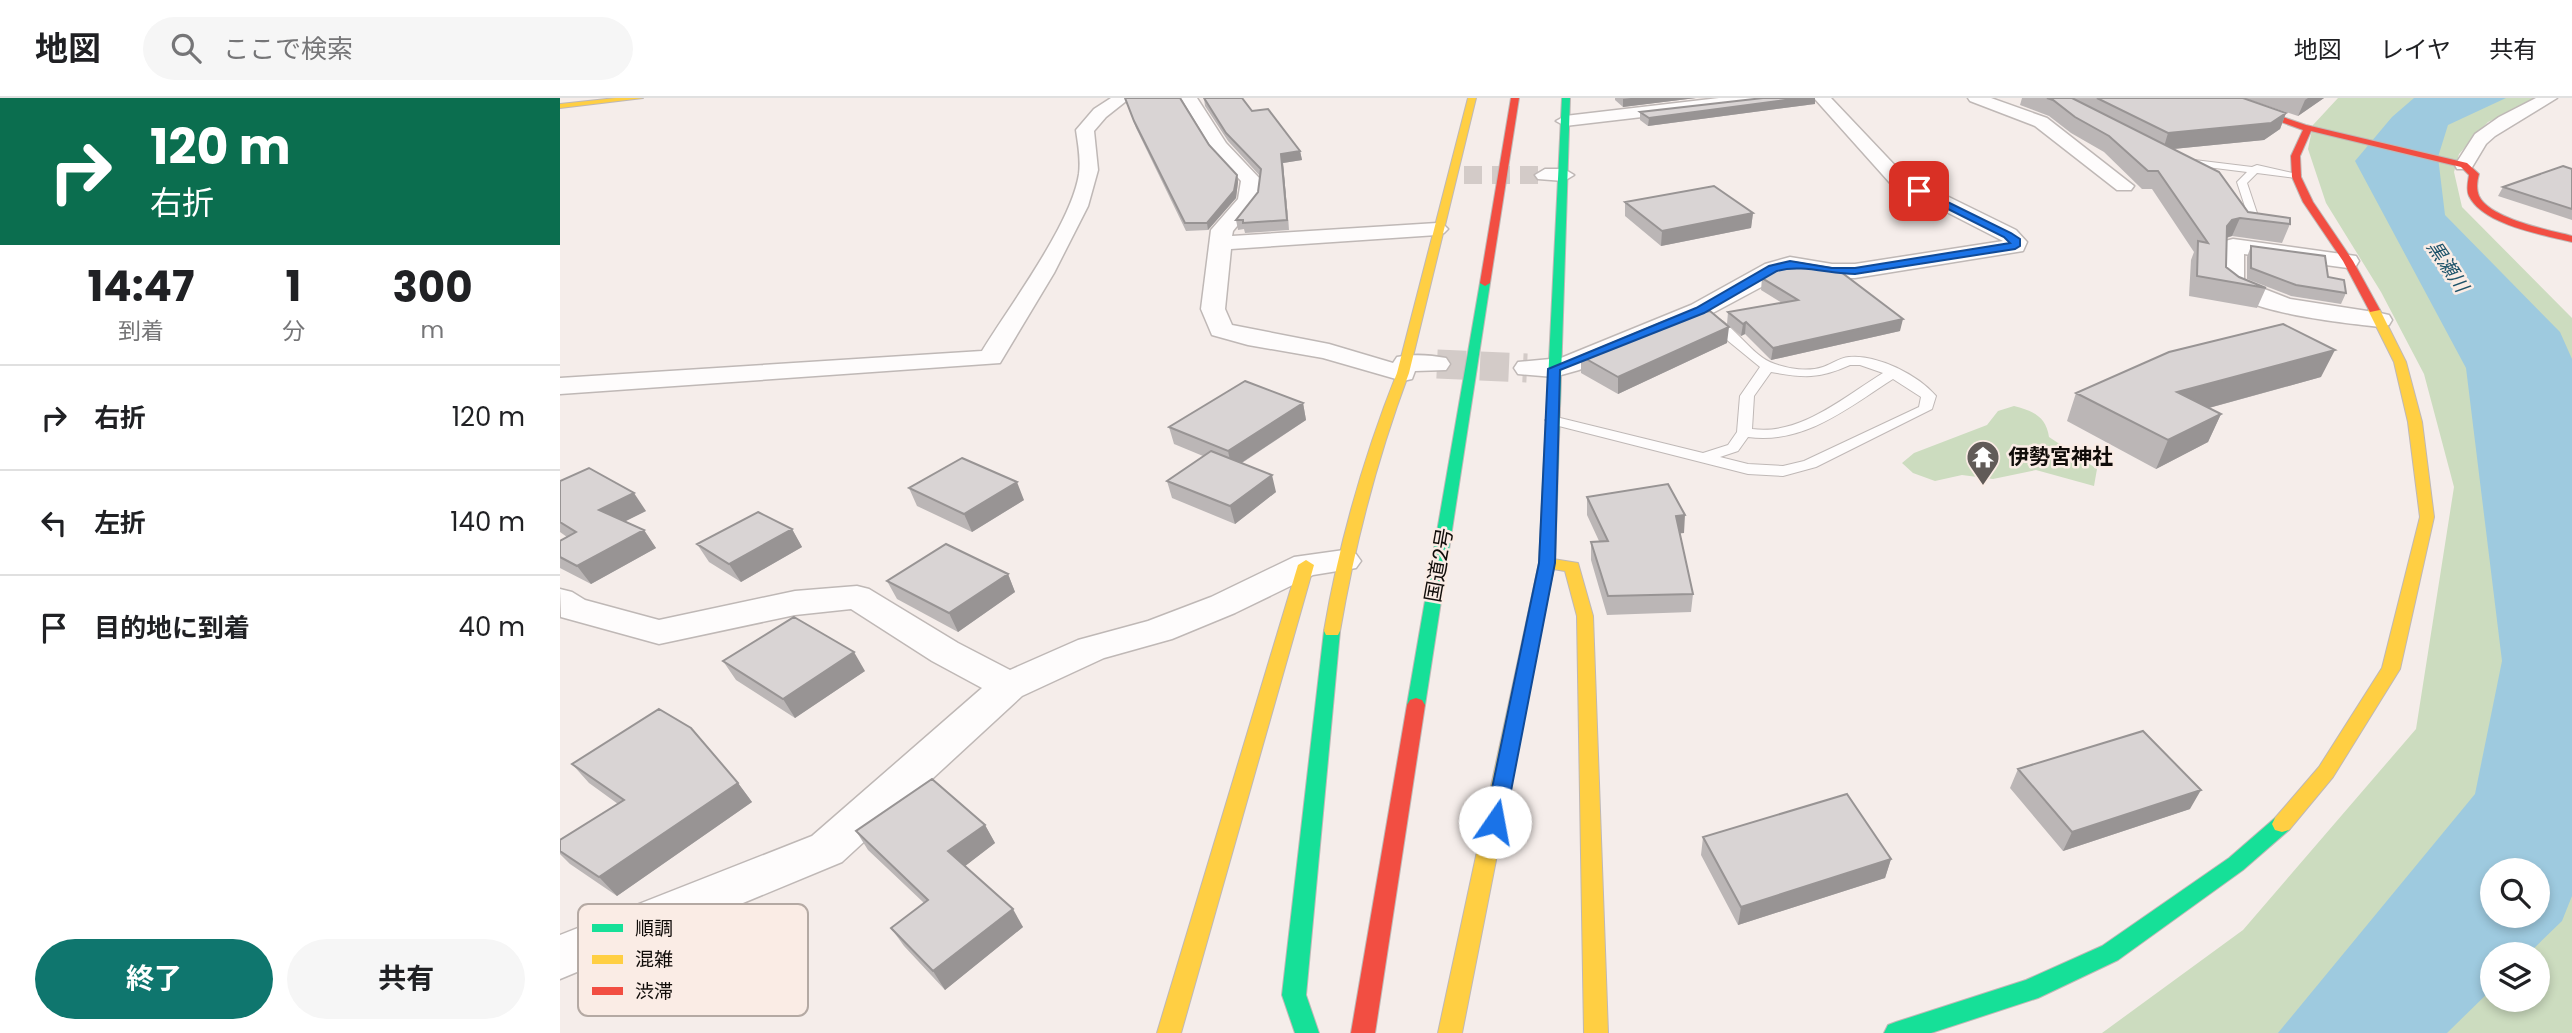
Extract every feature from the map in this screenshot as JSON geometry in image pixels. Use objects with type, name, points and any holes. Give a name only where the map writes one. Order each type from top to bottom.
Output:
[{"type":"main road","points":[[560,106],[639,98]]},
{"type":"main road","points":[[1307,1033],[1294,995],[1327,676],[1344,562],[1390,407],[1405,368],[1437,229],[1458,175],[1472,98]]},
{"type":"main road","name":"国道2号","points":[[1363,1033],[1515,98]]},
{"type":"main road","points":[[1450,1033],[1547,563],[1554,369],[1554,175],[1565,121],[1566,98]]},
{"type":"main road","points":[[2219,98],[2274,121],[2306,130],[2447,159],[2464,166],[2474,174],[2472,190],[2475,199],[2489,211],[2572,239]]},
{"type":"main road","points":[[1896,1033],[2030,990],[2110,953],[2236,864],[2287,819],[2326,772],[2390,669],[2427,517],[2415,422],[2400,362],[2380,320],[2348,261],[2315,214],[2296,175],[2294,164],[2306,130]]},
{"type":"main road","points":[[1547,563],[1572,568],[1585,616],[1596,1033]]},
{"type":"main road","points":[[1169,1033],[1306,565]]},
{"type":"street","points":[[560,386],[991,358],[1060,238],[1087,182],[1090,157],[1085,130],[1100,113],[1122,98]]},
{"type":"street","points":[[1189,98],[1219,146],[1251,180],[1248,200],[1222,230],[1213,309],[1221,330],[1238,336],[1332,353],[1377,369],[1437,364]]},
{"type":"street","points":[[1565,121],[1762,98]]},
{"type":"street","points":[[1527,368],[1554,369],[1700,310],[1773,269],[1790,264],[1832,271],[1855,271],[2015,246],[2016,242],[2008,235],[1897,179],[1822,98]]},
{"type":"street","points":[[1976,98],[2041,122],[2124,186]]},
{"type":"street","points":[[2464,166],[2473,159],[2480,139],[2501,124],[2549,98]]},
{"type":"street","points":[[1221,243],[1437,229]]},
{"type":"street","points":[[2348,261],[2233,246],[2232,284],[2248,294],[2289,307],[2380,320]]},
{"type":"street","points":[[691,904],[827,849],[1009,686],[1091,649],[1159,630],[1223,605],[1306,565],[1344,562]]},
{"type":"street","points":[[560,600],[573,609],[659,632],[795,603],[857,597],[945,652],[1009,686]]},
{"type":"street","points":[[560,957],[578,950]]},
{"type":"lane","points":[[2167,159],[2257,168],[2296,175]]},
{"type":"lane","points":[[2255,222],[2242,182],[2257,168]]},
{"type":"lane","points":[[1552,420],[1748,468],[1783,471],[1810,464],[1924,409],[1929,396],[1881,367],[1848,361],[1826,371],[1804,374],[1768,368],[1700,310]]},
{"type":"lane","points":[[1706,457],[1733,448],[1744,432],[1747,396],[1758,377],[1768,368]]},
{"type":"lane","points":[[1744,432],[1762,437],[1790,431],[1821,418],[1893,373]]},
{"type":"green space","points":[[2338,98],[2541,98],[2488,122],[2459,154],[2454,172],[2462,207],[2572,318],[2572,1033],[2102,1033],[2243,930],[2416,729],[2454,487],[2424,374],[2381,292],[2326,203],[2308,149],[2313,125]]},
{"type":"green space","points":[[2014,406],[2042,419],[2049,437],[2097,469],[2094,486],[2036,470],[1993,479],[1962,475],[1935,481],[1913,473],[1902,463],[1914,453],[1987,425],[1998,411]]},
{"type":"water","name":"黒瀬川","points":[[2414,98],[2506,98],[2448,125],[2438,157],[2445,215],[2560,332],[2572,359],[2572,896],[2562,921],[2540,942],[2480,942],[2480,1001],[2447,1033],[2278,1033],[2475,794],[2502,661],[2466,368],[2355,161],[2392,117]]},
{"type":"building","points":[[1125,98],[1180,98],[1209,145],[1237,175],[1234,191],[1207,223],[1185,223]]},
{"type":"building","points":[[1204,98],[1242,98],[1252,111],[1268,109],[1300,151],[1281,154],[1287,220],[1243,223],[1243,220],[1236,220],[1258,192],[1261,169],[1226,133]]},
{"type":"building","points":[[1763,98],[1800,98],[1649,118],[1640,112]]},
{"type":"building","points":[[2047,98],[2072,98],[2219,172],[2248,212],[2290,218],[2290,224],[2240,218],[2232,220],[2227,226],[2226,267],[2239,277],[2266,288],[2197,276],[2198,241],[2208,243],[2158,171],[2148,171],[2109,136]]},
{"type":"building","points":[[2097,98],[2243,98],[2286,113],[2271,123],[2168,133]]},
{"type":"building","points":[[2563,166],[2572,169],[2572,209],[2503,187]]},
{"type":"building","points":[[1714,186],[1753,213],[1662,231],[1625,202]]},
{"type":"building","points":[[2251,246],[2325,256],[2328,277],[2344,280],[2346,293],[2296,285],[2251,268]]},
{"type":"building","points":[[1793,262],[1837,269],[1903,319],[1773,348],[1746,322],[1743,324],[1728,312],[1798,300],[1762,278]]},
{"type":"building","points":[[1710,311],[1729,327],[1618,377],[1581,356],[1670,319]]},
{"type":"building","points":[[2283,324],[2335,350],[2177,392],[2221,414],[2168,440],[2076,393],[2169,352]]},
{"type":"building","points":[[1245,381],[1303,403],[1228,451],[1169,427]]},
{"type":"building","points":[[1211,451],[1272,475],[1230,506],[1167,481]]},
{"type":"building","points":[[962,458],[1017,482],[964,514],[909,488]]},
{"type":"building","points":[[589,468],[634,493],[599,510],[644,530],[577,566],[560,557],[560,541],[576,532],[560,522],[560,481]]},
{"type":"building","points":[[1668,484],[1685,515],[1676,516],[1693,594],[1608,596],[1591,542],[1608,541],[1587,497]]},
{"type":"building","points":[[758,512],[792,529],[729,564],[697,544]]},
{"type":"building","points":[[946,544],[1008,574],[949,613],[887,581]]},
{"type":"building","points":[[794,617],[854,652],[783,699],[723,661]]},
{"type":"building","points":[[659,709],[691,728],[738,783],[599,877],[560,851],[560,840],[624,800],[572,764]]},
{"type":"building","points":[[2143,731],[2201,790],[2072,832],[2018,769]]},
{"type":"building","points":[[932,779],[985,825],[948,851],[1013,909],[933,971],[891,928],[928,900],[856,831]]},
{"type":"building","points":[[1847,794],[1891,859],[1741,907],[1703,837]]},
{"type":"tunnel","points":[[1464,175],[1545,175]]},
{"type":"tunnel","points":[[1437,364],[1527,368]]},
{"type":"traffic: fast","points":[[1541,591],[1547,563],[1566,98]]},
{"type":"traffic: fast","points":[[1416,705],[1485,283]]},
{"type":"traffic: fast","points":[[1307,1033],[1294,995],[1332,631]]},
{"type":"traffic: fast","points":[[1896,1033],[2030,990],[2110,953],[2236,864],[2282,824]]},
{"type":"traffic: slow","points":[[560,106],[639,98]]},
{"type":"traffic: slow","points":[[1332,631],[1344,561],[1390,407],[1403,373],[1472,98]]},
{"type":"traffic: slow","points":[[2282,824],[2326,772],[2391,669],[2427,517],[2415,422],[2400,362],[2374,310]]},
{"type":"traffic: slow","points":[[1547,563],[1572,567],[1585,616],[1596,1033]]},
{"type":"traffic: slow","points":[[1169,1033],[1306,565]]},
{"type":"traffic: slow","points":[[1450,1033],[1541,591]]},
{"type":"traffic: jam","points":[[1485,283],[1515,98]]},
{"type":"traffic: jam","points":[[2219,98],[2303,127],[2464,165],[2474,174],[2474,196],[2490,212],[2518,224],[2572,239]]},
{"type":"traffic: jam","points":[[2307,130],[2295,156],[2296,177],[2316,215],[2359,279],[2374,310]]},
{"type":"traffic: jam","points":[[1363,1033],[1416,705]]},
{"type":"place","name":"伊勢宮神社","points":[[1983,487]]},
{"type":"route","points":[[1495,822],[1547,563],[1554,369],[1700,310],[1773,269],[1790,264],[1832,271],[1855,271],[2015,246],[2016,242],[2008,235],[1919,191]]}]
